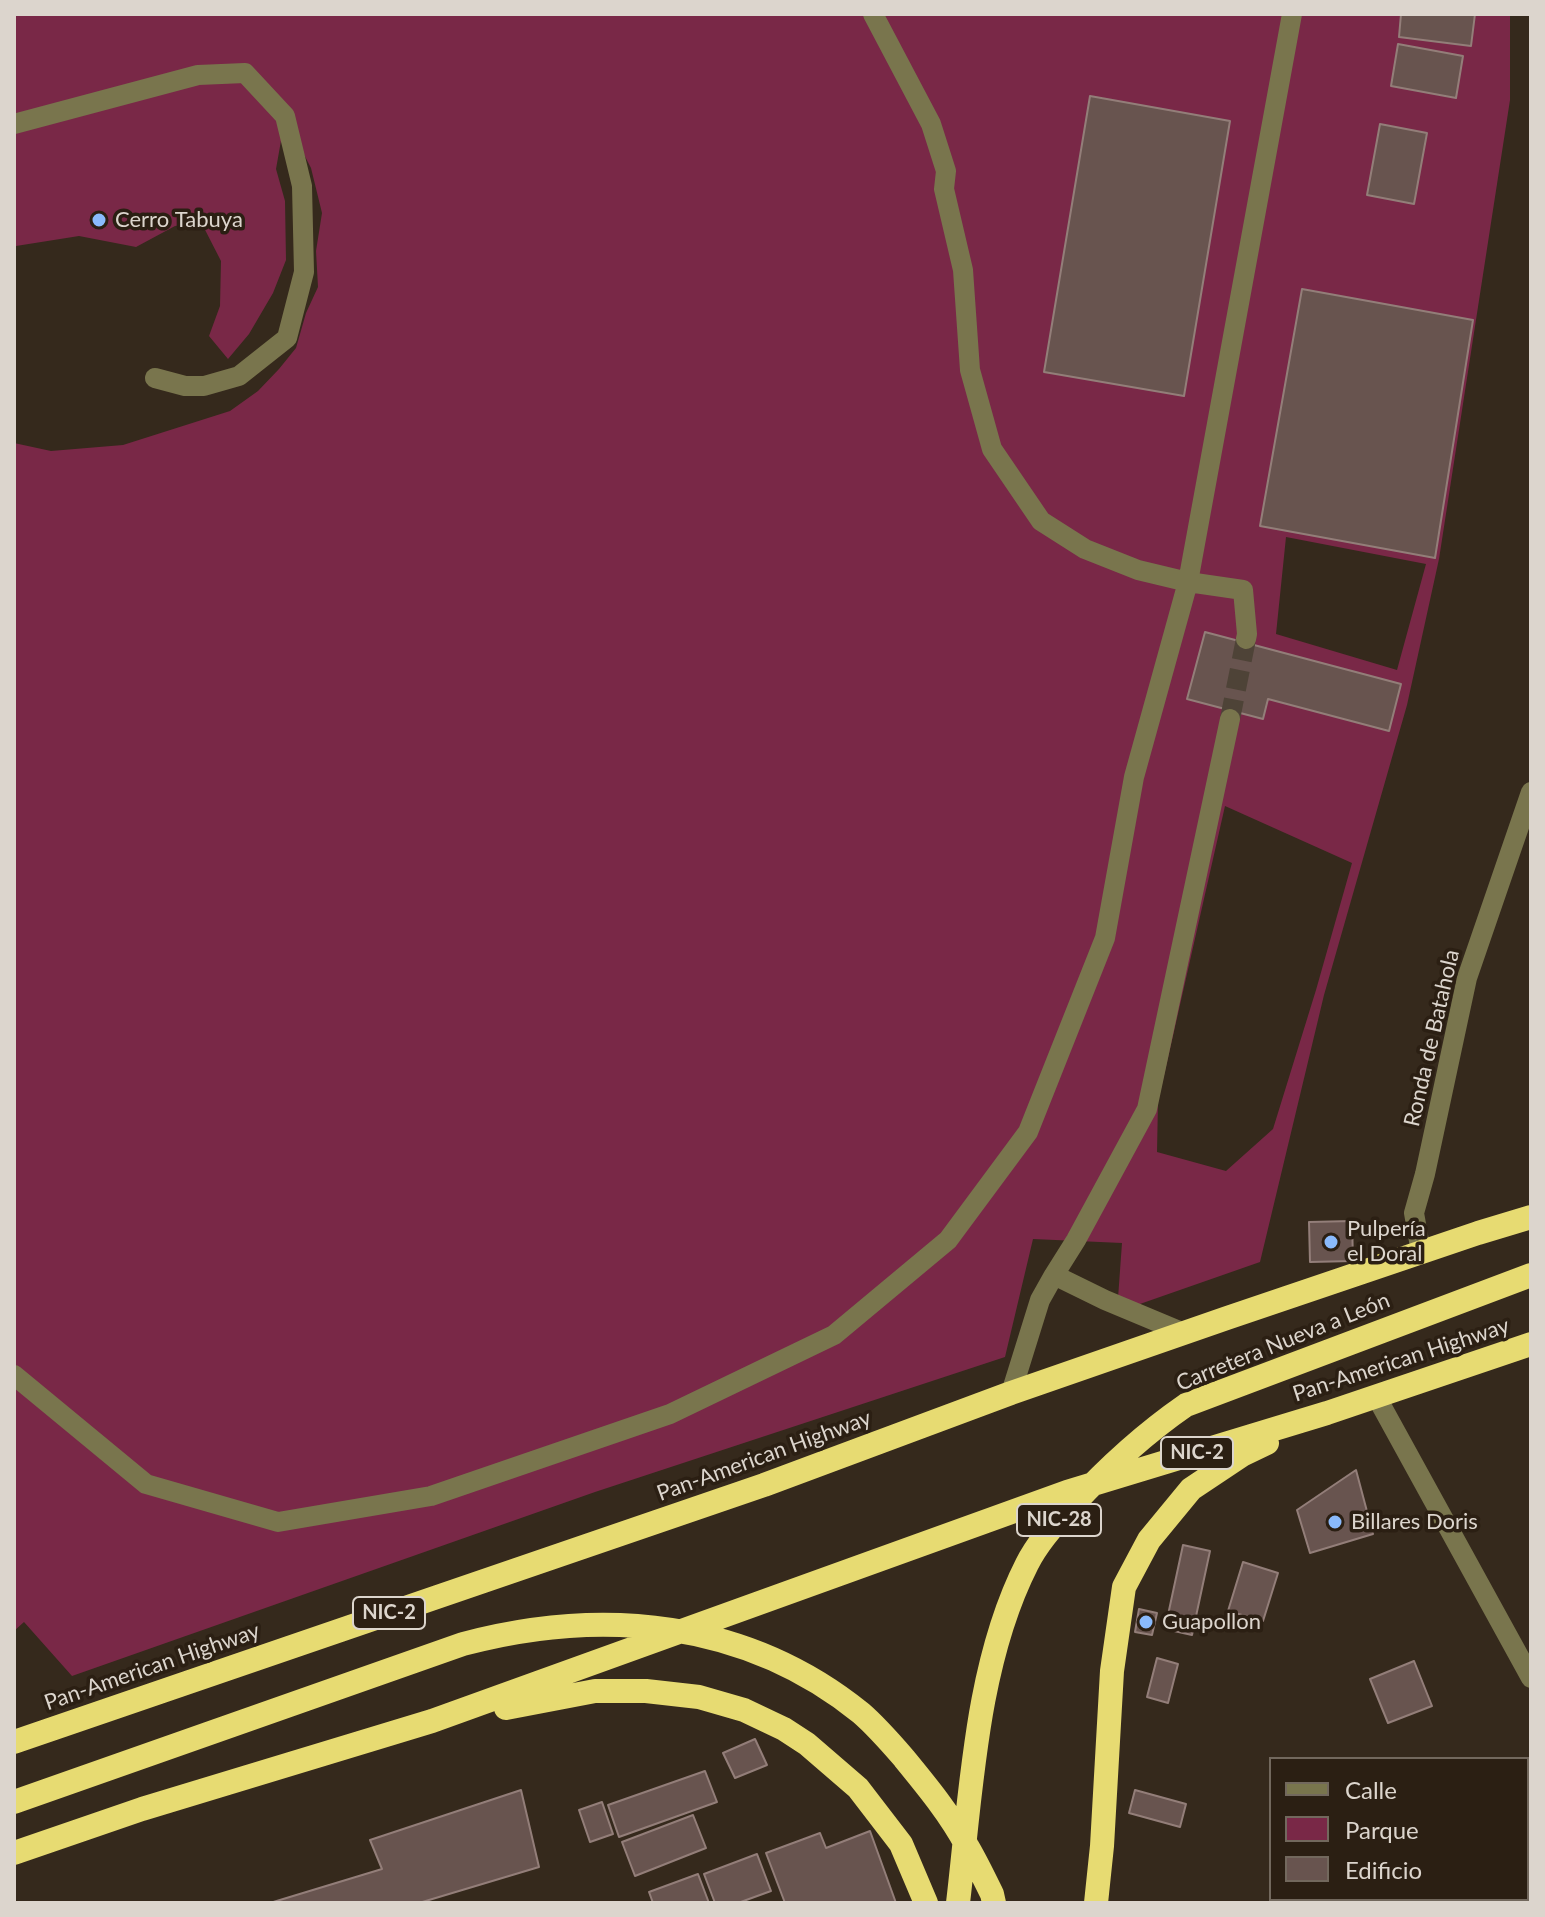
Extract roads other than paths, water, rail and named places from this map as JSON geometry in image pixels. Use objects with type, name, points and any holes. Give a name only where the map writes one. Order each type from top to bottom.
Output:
[{"type":"highway","name":"Pan-American Highway","points":[[14,1742],[764,1485],[1011,1393],[1184,1333],[1531,1217]]},
{"type":"highway","name":"Carretera Nueva a León","points":[[958,1903],[981,1710],[999,1630],[1028,1562],[1054,1525],[1098,1477],[1186,1405],[1531,1275]]},
{"type":"highway","name":"Pan-American Highway","points":[[14,1853],[142,1809],[432,1721],[1067,1492],[1327,1413],[1531,1344]]},
{"type":"highway","points":[[1096,1903],[1112,1671],[1124,1587],[1149,1540],[1191,1489],[1242,1455],[1327,1413]]},
{"type":"highway","points":[[14,1802],[463,1644],[498,1635],[580,1624],[666,1628],[719,1640],[769,1658],[827,1689],[863,1715],[932,1792],[966,1844],[994,1903]]},
{"type":"highway","points":[[432,1721],[595,1691],[659,1692],[699,1697],[744,1710],[807,1744],[858,1788],[901,1844],[926,1903]]},
{"type":"street","points":[[873,14],[931,124],[946,171],[944,189],[963,270],[970,370],[992,449],[1041,521],[1085,549],[1138,570],[1188,582],[1243,590],[1246,639]]},
{"type":"street","points":[[14,1375],[146,1484],[278,1522],[431,1496],[670,1414],[834,1335],[948,1240],[1028,1132],[1105,938],[1134,777],[1188,582],[1292,14]]},
{"type":"street","points":[[14,124],[198,75],[245,73],[285,116],[302,186],[304,272],[287,338],[239,376],[204,386],[185,386],[155,378]]},
{"type":"street","points":[[1011,1393],[1040,1300],[1147,1109],[1230,719]]},
{"type":"street","name":"Ronda de Batahola","points":[[1421,1252],[1414,1213],[1467,978],[1531,792]]},
{"type":"street","points":[[1054,1275],[1184,1333]]},
{"type":"street","points":[[1376,1396],[1531,1678]]},
{"type":"tunnel","points":[[1230,719],[1246,639]]},
{"type":"place","name":"Cerro Tabuya","points":[[99,220]]},
{"type":"place","name":"Pulpería el Doral","points":[[1331,1242]]},
{"type":"place","name":"Billares Doris","points":[[1335,1522]]},
{"type":"place","name":"Guapollon","points":[[1146,1622]]}]
